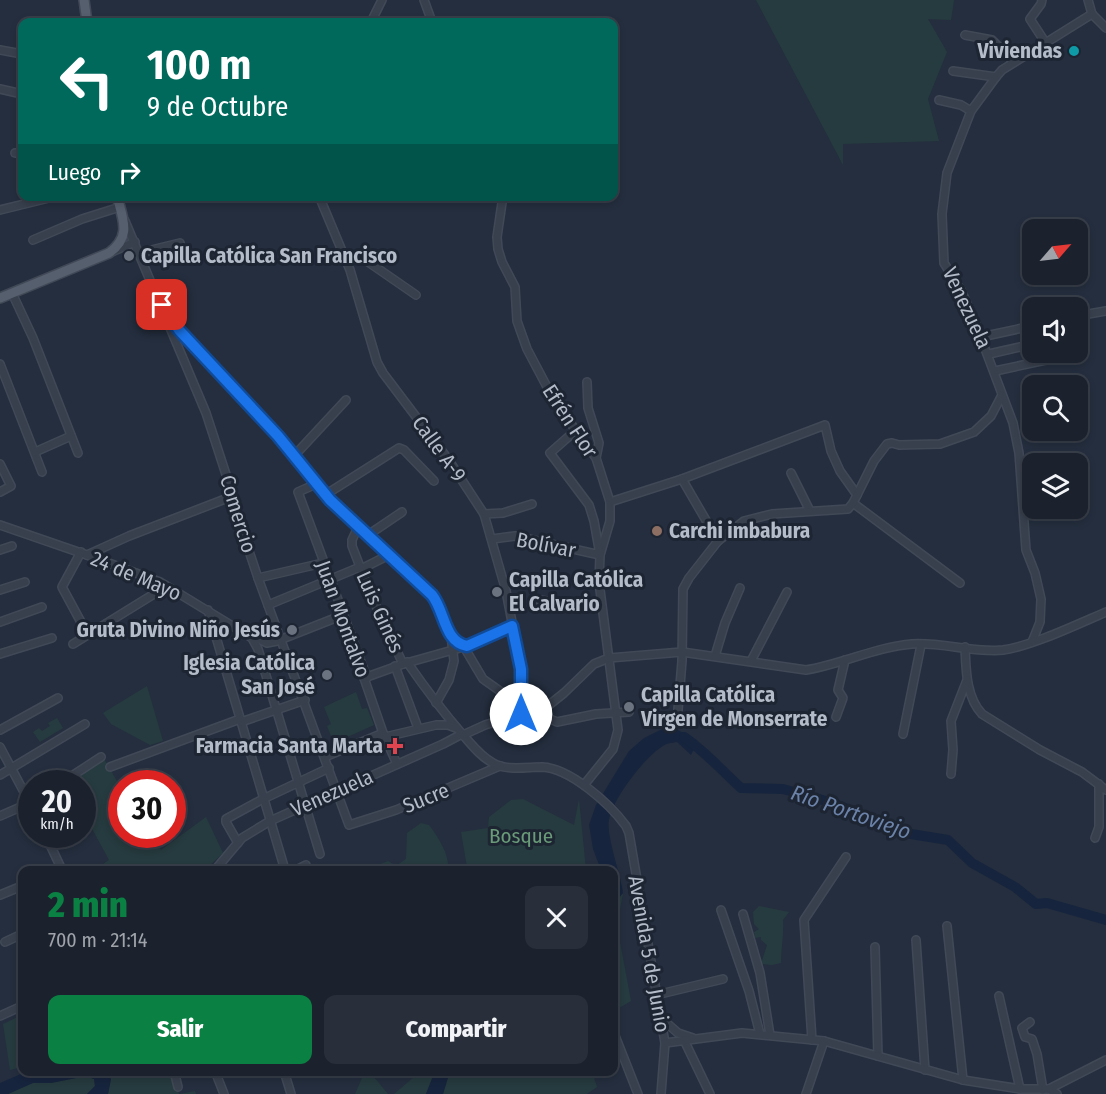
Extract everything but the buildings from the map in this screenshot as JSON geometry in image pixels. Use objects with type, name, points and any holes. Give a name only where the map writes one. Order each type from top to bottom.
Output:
[{"type":"main road","points":[[84,0],[86,18]]},
{"type":"main road","points":[[0,298],[109,253],[118,246],[124,233],[118,201]]},
{"type":"street","points":[[373,18],[382,0]]},
{"type":"street","points":[[424,0],[431,18]]},
{"type":"street","points":[[1042,0],[1030,21],[1045,42]]},
{"type":"street","points":[[1088,0],[1092,14],[1106,28]]},
{"type":"street","name":"Venezuela","points":[[1032,642],[1040,622],[1041,599],[1035,573],[1026,550],[1019,453],[1013,423],[995,371],[961,290],[944,263],[942,214],[947,173],[971,111],[996,77],[1014,62],[1092,14]]},
{"type":"street","points":[[965,35],[992,40],[1014,62]]},
{"type":"street","points":[[0,50],[18,53]]},
{"type":"street","points":[[953,71],[996,77]]},
{"type":"street","points":[[0,89],[18,93]]},
{"type":"street","points":[[939,100],[961,105],[971,111]]},
{"type":"street","points":[[0,210],[37,201]]},
{"type":"street","name":"Calle A-9","points":[[321,201],[345,259],[377,362],[448,459],[484,514],[492,539],[521,669],[519,707]]},
{"type":"street","name":"Efrén Flor","points":[[502,201],[497,237],[498,249],[515,287],[517,321],[527,349],[555,402],[596,458],[610,502],[610,521],[600,555],[599,582],[618,730],[616,743],[586,787]]},
{"type":"street","points":[[33,240],[82,219],[120,207]]},
{"type":"street","name":"Comercio","points":[[120,207],[216,440],[233,496],[231,497],[258,578],[305,700],[349,825]]},
{"type":"street","points":[[109,253],[135,242]]},
{"type":"street","points":[[139,253],[180,243]]},
{"type":"street","points":[[345,259],[353,256],[361,257],[416,295]]},
{"type":"street","points":[[12,293],[33,339],[78,453]]},
{"type":"street","points":[[162,305],[174,323],[294,456],[325,495],[435,599],[451,636],[454,661],[452,674],[436,703]]},
{"type":"street","points":[[1088,314],[1106,311]]},
{"type":"street","points":[[981,337],[1022,328]]},
{"type":"street","points":[[178,346],[183,340],[190,341]]},
{"type":"street","points":[[988,354],[1022,347]]},
{"type":"street","points":[[995,371],[1032,363]]},
{"type":"street","points":[[0,364],[42,472]]},
{"type":"street","points":[[587,382],[588,408],[599,443],[596,458]]},
{"type":"street","points":[[677,722],[680,701],[683,589],[718,541],[744,521],[772,514],[848,509],[874,460],[887,444],[940,444],[974,432],[991,416],[1002,395]]},
{"type":"street","points":[[294,456],[346,400]]},
{"type":"street","points":[[610,502],[682,479],[825,425],[831,451],[840,471],[857,495]]},
{"type":"street","points":[[575,431],[550,453],[589,505],[600,555]]},
{"type":"street","points":[[35,452],[71,436]]},
{"type":"street","points":[[325,495],[399,448],[404,450],[434,481]]},
{"type":"street","points":[[0,464],[11,486],[0,492]]},
{"type":"street","points":[[791,473],[810,512]]},
{"type":"street","points":[[682,479],[718,541]]},
{"type":"street","name":"Juan Montalvo","points":[[316,484],[298,492],[384,735],[397,764]]},
{"type":"street","points":[[88,635],[62,587],[84,554],[231,497]]},
{"type":"street","points":[[853,502],[960,583]]},
{"type":"street","points":[[484,514],[503,513],[532,504]]},
{"type":"street","points":[[368,535],[402,512]]},
{"type":"street","name":"24 de Mayo","points":[[0,525],[165,585],[208,609],[254,640],[320,854]]},
{"type":"street","name":"Luis Ginés","points":[[358,527],[351,544],[402,664],[485,758],[500,766]]},
{"type":"street","name":"Bolívar","points":[[492,539],[515,536],[600,555]]},
{"type":"street","points":[[0,550],[12,546]]},
{"type":"street","points":[[268,605],[389,555]]},
{"type":"street","points":[[258,578],[323,563]]},
{"type":"street","points":[[0,590],[26,582]]},
{"type":"street","points":[[73,644],[165,585]]},
{"type":"street","points":[[715,656],[740,588]]},
{"type":"street","points":[[751,661],[787,592]]},
{"type":"street","points":[[538,600],[602,607]]},
{"type":"street","points":[[0,622],[42,607]]},
{"type":"street","points":[[208,609],[284,866]]},
{"type":"street","name":"Venezuela","points":[[218,866],[246,835],[270,821],[461,733],[485,725],[519,707],[532,711],[555,701],[594,664],[609,658],[682,652],[806,670],[881,650],[914,644],[1004,650],[1032,642],[1106,612]]},
{"type":"street","points":[[212,625],[217,615]]},
{"type":"street","points":[[258,649],[343,615]]},
{"type":"street","points":[[365,678],[402,664],[466,646],[512,626]]},
{"type":"street","points":[[248,634],[267,643],[282,640]]},
{"type":"street","points":[[451,636],[458,644],[466,646],[483,679],[519,707]]},
{"type":"street","points":[[0,654],[52,638]]},
{"type":"street","points":[[903,734],[921,645]]},
{"type":"street","points":[[965,647],[967,680],[976,707],[982,714],[1040,750],[1082,772],[1106,790]]},
{"type":"street","points":[[836,717],[843,698],[838,690],[844,660]]},
{"type":"street","points":[[402,664],[418,729]]},
{"type":"street","points":[[951,774],[953,750],[951,721],[967,680]]},
{"type":"street","points":[[0,730],[58,698]]},
{"type":"street","points":[[110,767],[240,720],[305,700]]},
{"type":"street","points":[[532,711],[556,722],[596,714],[629,712]]},
{"type":"street","points":[[0,775],[85,724]]},
{"type":"street","points":[[325,757],[384,735],[444,724],[461,733]]},
{"type":"street","points":[[0,747],[18,781]]},
{"type":"street","points":[[81,770],[101,757]]},
{"type":"street","points":[[500,766],[558,769],[586,787]]},
{"type":"street","name":"Sucre","points":[[349,825],[396,810],[500,766]]},
{"type":"street","points":[[238,843],[226,819],[329,768]]},
{"type":"street","points":[[1095,838],[1099,827],[1099,784]]},
{"type":"street","name":"Avenida 5 de Junio","points":[[586,787],[618,817],[628,833],[665,1043],[661,1094]]},
{"type":"street","points":[[0,816],[18,809]]},
{"type":"street","points":[[53,848],[60,866]]},
{"type":"street","points":[[812,1040],[804,920],[846,857]]},
{"type":"street","points":[[0,895],[18,888]]},
{"type":"street","points":[[721,910],[749,991],[760,1034]]},
{"type":"street","points":[[743,914],[764,990],[770,1035]]},
{"type":"street","points":[[947,926],[963,1080]]},
{"type":"street","points":[[5,942],[18,936]]},
{"type":"street","points":[[916,940],[925,1070]]},
{"type":"street","points":[[875,947],[878,1056]]},
{"type":"street","points":[[656,995],[723,979]]},
{"type":"street","points":[[999,996],[1020,1089]]},
{"type":"street","points":[[0,1016],[18,1008]]},
{"type":"street","points":[[661,1017],[674,1030],[695,1038]]},
{"type":"street","points":[[1030,1022],[1022,1028],[1025,1037],[1032,1040],[1046,1089]]},
{"type":"street","points":[[665,1043],[734,1033],[824,1041],[963,1080],[1020,1089],[1046,1089],[1057,1094]]},
{"type":"street","points":[[684,1040],[710,1094]]},
{"type":"street","points":[[806,1094],[824,1041]]},
{"type":"street","points":[[618,1043],[638,1094]]},
{"type":"street","points":[[1046,1089],[1106,1060]]},
{"type":"street","points":[[175,1076],[178,1087]]},
{"type":"street","points":[[217,1076],[224,1094]]},
{"type":"street","points":[[286,1076],[291,1094]]},
{"type":"green space","points":[[756,0],[954,0],[951,20],[928,19],[947,52],[928,99],[939,141],[843,144],[843,165]]},
{"type":"green space","points":[[147,686],[163,741],[150,745],[111,724],[103,713]]},
{"type":"green space","points":[[356,692],[362,709],[367,708],[374,725],[334,743],[327,726],[331,724],[324,707]]},
{"type":"green space","points":[[57,718],[63,728],[40,742],[33,732],[39,728],[42,731],[50,726],[48,723]]},
{"type":"green space","points":[[104,759],[110,770],[108,770],[108,848],[160,848],[161,850],[186,848],[186,832],[206,817],[223,853],[209,866],[100,866],[109,860],[96,836],[96,770],[87,770]]},
{"type":"green space","name":"Bosque","points":[[523,799],[574,825],[579,799],[586,866],[467,866],[461,832],[488,828],[489,817],[511,800]]},
{"type":"green space","name":"Bosque","points":[[421,823],[429,825],[445,852],[448,866],[396,866],[406,859],[407,833]]},
{"type":"green space","name":"Bosque","points":[[388,861],[396,866],[376,866]]},
{"type":"green space","points":[[623,893],[618,920],[618,899]]},
{"type":"green space","points":[[759,906],[789,912],[783,920],[781,963],[761,964],[767,945],[761,937],[755,938],[754,932],[759,929],[754,924],[753,912]]},
{"type":"green space","points":[[618,931],[631,1001],[618,1009]]},
{"type":"green space","points":[[18,1017],[18,1068],[10,1070],[3,1024]]},
{"type":"green space","points":[[86,1076],[94,1079],[95,1086],[87,1094],[8,1094],[32,1083],[51,1083]]},
{"type":"green space","points":[[108,1076],[174,1076],[179,1094],[108,1094],[111,1079]]},
{"type":"green space","points":[[363,1076],[373,1076],[388,1094],[355,1094]]},
{"type":"green space","points":[[433,1076],[426,1094],[394,1094],[414,1077]]},
{"type":"green space","points":[[448,1076],[594,1076],[597,1087],[587,1094],[443,1094]]},
{"type":"green space","points":[[195,1091],[196,1094],[179,1094]]},
{"type":"water","points":[[674,728],[698,741],[691,755],[677,742],[663,746],[631,779],[617,801],[609,820],[610,836],[617,866],[599,866],[593,849],[589,825],[596,805],[629,751],[644,738],[662,729]]},
{"type":"water","points":[[618,869],[622,885],[623,893],[618,899]]},
{"type":"water","points":[[18,1075],[86,1076],[51,1083],[33,1083],[8,1094],[0,1094],[0,1083]]},
{"type":"water","points":[[86,1076],[108,1076],[111,1079],[108,1094],[87,1094],[95,1086],[94,1079]]},
{"type":"water","points":[[433,1076],[448,1076],[443,1094],[426,1094]]},
{"type":"waterway","name":"Río Portoviejo","points":[[684,737],[707,755],[741,788],[783,789],[833,803],[905,833],[948,840],[972,863],[1015,887],[1036,904],[1047,903],[1106,920]]},
{"type":"place","name":"Viviendas","points":[[1074,51]]},
{"type":"place","name":"Capilla Católica San Francisco","points":[[129,256]]},
{"type":"place","name":"Carchi imbabura","points":[[657,531]]},
{"type":"place","name":"Capilla Católica El Calvario","points":[[497,592]]},
{"type":"place","name":"Gruta Divino Niño Jesús","points":[[292,630]]},
{"type":"place","name":"Iglesia Católica San José","points":[[327,675]]},
{"type":"place","name":"Capilla Católica Virgen de Monserrate","points":[[629,707]]},
{"type":"place","name":"Farmacia Santa Marta","points":[[395,746]]},
{"type":"route","points":[[162,305],[179,330],[278,436],[330,500],[432,595],[440,607],[451,636],[458,644],[467,646],[512,626],[521,669],[521,714]]}]
